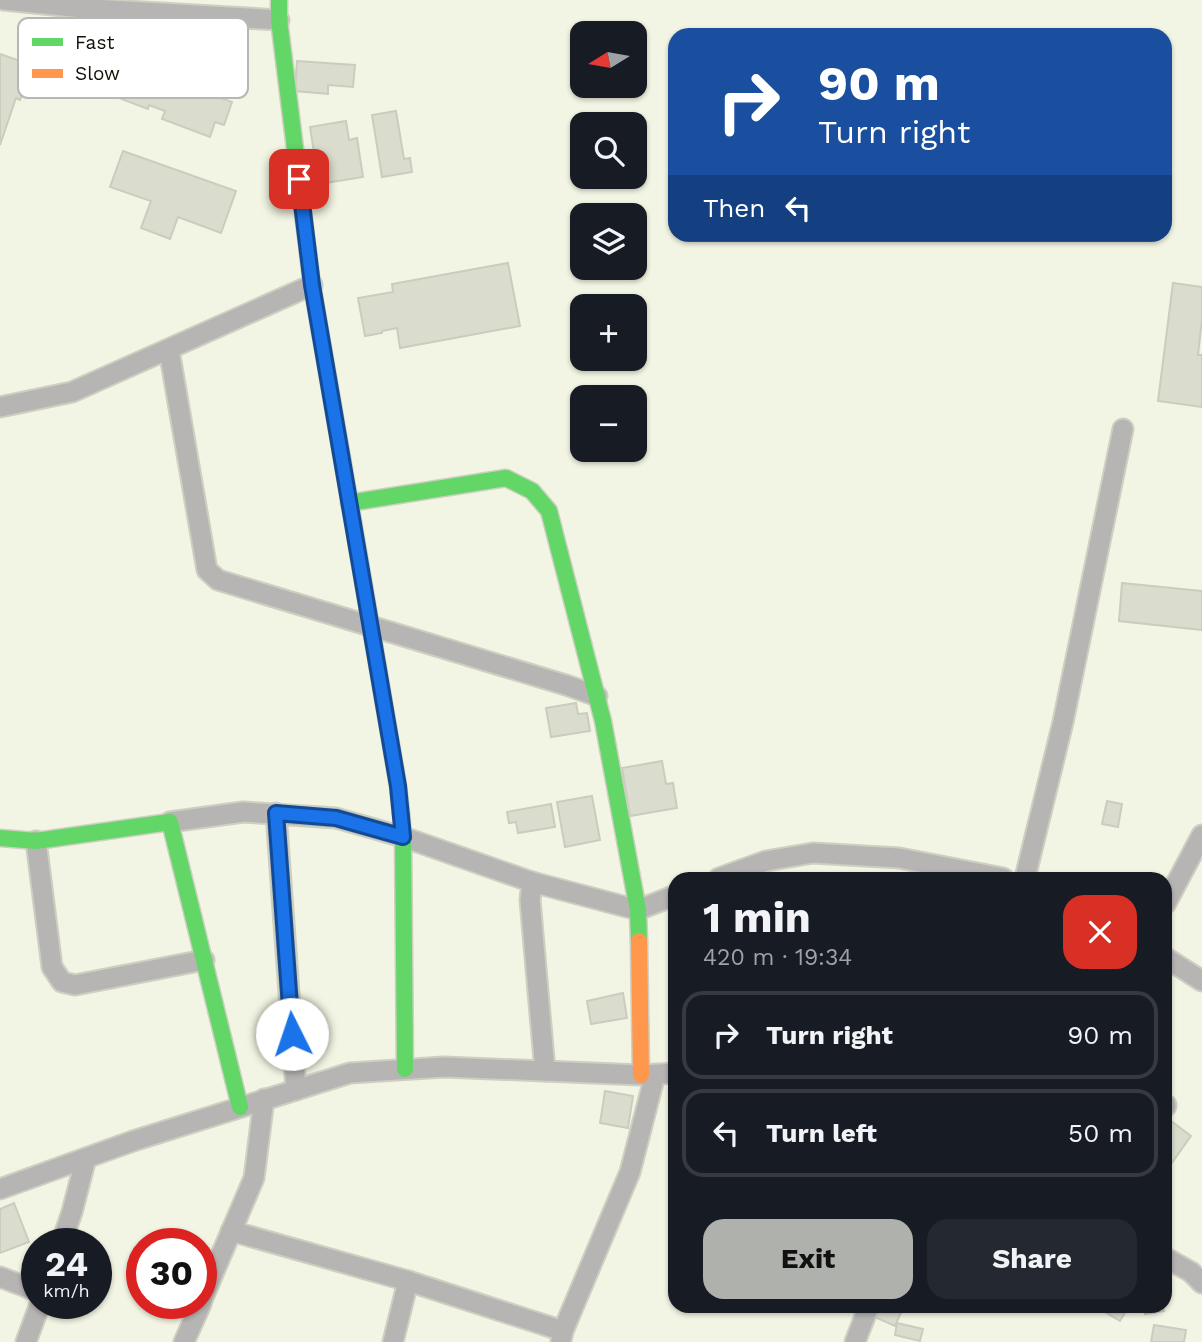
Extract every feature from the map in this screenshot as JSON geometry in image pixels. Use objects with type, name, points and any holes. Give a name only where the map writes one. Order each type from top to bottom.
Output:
[{"type":"street","points":[[4,0],[93,9],[245,18]]},
{"type":"street","points":[[279,0],[279,20],[312,285],[398,786],[403,837],[405,1069]]},
{"type":"street","points":[[248,18],[279,20]]},
{"type":"street","points":[[0,407],[72,392],[312,285]]},
{"type":"street","points":[[169,350],[207,570],[218,580],[597,696]]},
{"type":"street","points":[[1027,872],[1063,722],[1123,429]]},
{"type":"street","points":[[231,1231],[408,1281],[562,1336],[630,1172],[648,1075],[638,910],[597,696],[549,511],[532,491],[506,478],[348,503]]},
{"type":"street","points":[[0,838],[36,841],[243,812],[336,818],[403,837],[532,882],[638,910],[668,898]]},
{"type":"street","points":[[276,813],[296,1090]]},
{"type":"street","points":[[170,822],[240,1107]]},
{"type":"street","points":[[1172,892],[1202,835]]},
{"type":"street","points":[[36,841],[52,967],[62,982],[75,985],[204,960]]},
{"type":"street","points":[[736,872],[766,861],[813,853],[899,858],[972,872]]},
{"type":"street","points":[[532,882],[530,900],[545,1071]]},
{"type":"street","points":[[1172,962],[1202,981]]},
{"type":"street","points":[[0,1189],[134,1141],[350,1073],[444,1067],[668,1074]]},
{"type":"street","points":[[217,1265],[254,1178],[264,1099]]},
{"type":"street","points":[[66,1228],[86,1158]]},
{"type":"street","points":[[1172,1261],[1198,1275]]},
{"type":"street","points":[[0,1277],[21,1285]]},
{"type":"street","points":[[393,1342],[408,1281]]},
{"type":"street","points":[[855,1342],[866,1313]]},
{"type":"street","points":[[26,1342],[34,1319]]},
{"type":"street","points":[[184,1342],[194,1319]]},
{"type":"building","points":[[0,54],[18,60],[18,98],[21,98],[20,100],[16,98],[0,145]]},
{"type":"building","points":[[297,61],[355,65],[353,87],[328,85],[328,94],[295,91]]},
{"type":"building","points":[[119,98],[221,98],[232,102],[224,125],[215,122],[210,137],[162,119],[165,111],[149,105],[148,109]]},
{"type":"building","points":[[396,111],[404,159],[410,158],[412,172],[382,177],[372,115]]},
{"type":"building","points":[[346,121],[349,140],[357,138],[363,177],[319,184],[310,127]]},
{"type":"building","points":[[123,151],[236,191],[221,233],[178,217],[170,239],[141,228],[151,201],[110,187]]},
{"type":"building","points":[[508,263],[520,326],[400,348],[397,328],[365,336],[358,298],[393,292],[392,284]]},
{"type":"building","points":[[1173,283],[1202,287],[1198,355],[1202,355],[1202,407],[1158,401]]},
{"type":"building","points":[[1122,583],[1202,591],[1202,630],[1119,621]]},
{"type":"building","points":[[576,703],[578,714],[587,713],[590,731],[551,737],[546,708]]},
{"type":"building","points":[[662,761],[666,784],[673,783],[677,808],[630,816],[622,768]]},
{"type":"building","points":[[592,796],[600,840],[565,847],[557,802]]},
{"type":"building","points":[[1107,801],[1122,804],[1118,827],[1102,824]]},
{"type":"building","points":[[551,804],[555,827],[518,833],[516,822],[509,823],[507,812]]},
{"type":"building","points":[[623,993],[627,1018],[591,1024],[587,1001]]},
{"type":"building","points":[[605,1091],[633,1096],[628,1128],[600,1123]]},
{"type":"building","points":[[1172,1122],[1191,1136],[1172,1163]]},
{"type":"building","points":[[14,1203],[24,1228],[21,1228],[21,1245],[0,1253],[0,1209]]},
{"type":"building","points":[[871,1313],[901,1313],[895,1326],[870,1315]]},
{"type":"building","points":[[1107,1313],[1125,1313],[1120,1321]]},
{"type":"building","points":[[897,1323],[923,1329],[920,1341],[895,1335]]},
{"type":"building","points":[[1154,1325],[1186,1330],[1184,1342],[1151,1342]]},
{"type":"traffic: fast","points":[[279,0],[279,20],[312,285],[353,522]]},
{"type":"traffic: fast","points":[[349,503],[506,478],[532,491],[549,511],[603,721],[638,910],[639,941]]},
{"type":"traffic: fast","points":[[401,814],[405,1069]]},
{"type":"traffic: fast","points":[[0,838],[36,841],[170,822],[240,1107]]},
{"type":"traffic: slow","points":[[353,522],[401,814]]},
{"type":"traffic: slow","points":[[639,941],[641,1075]]},
{"type":"route","points":[[292,1034],[276,813],[336,818],[403,837],[398,786],[312,285],[299,179]]}]
